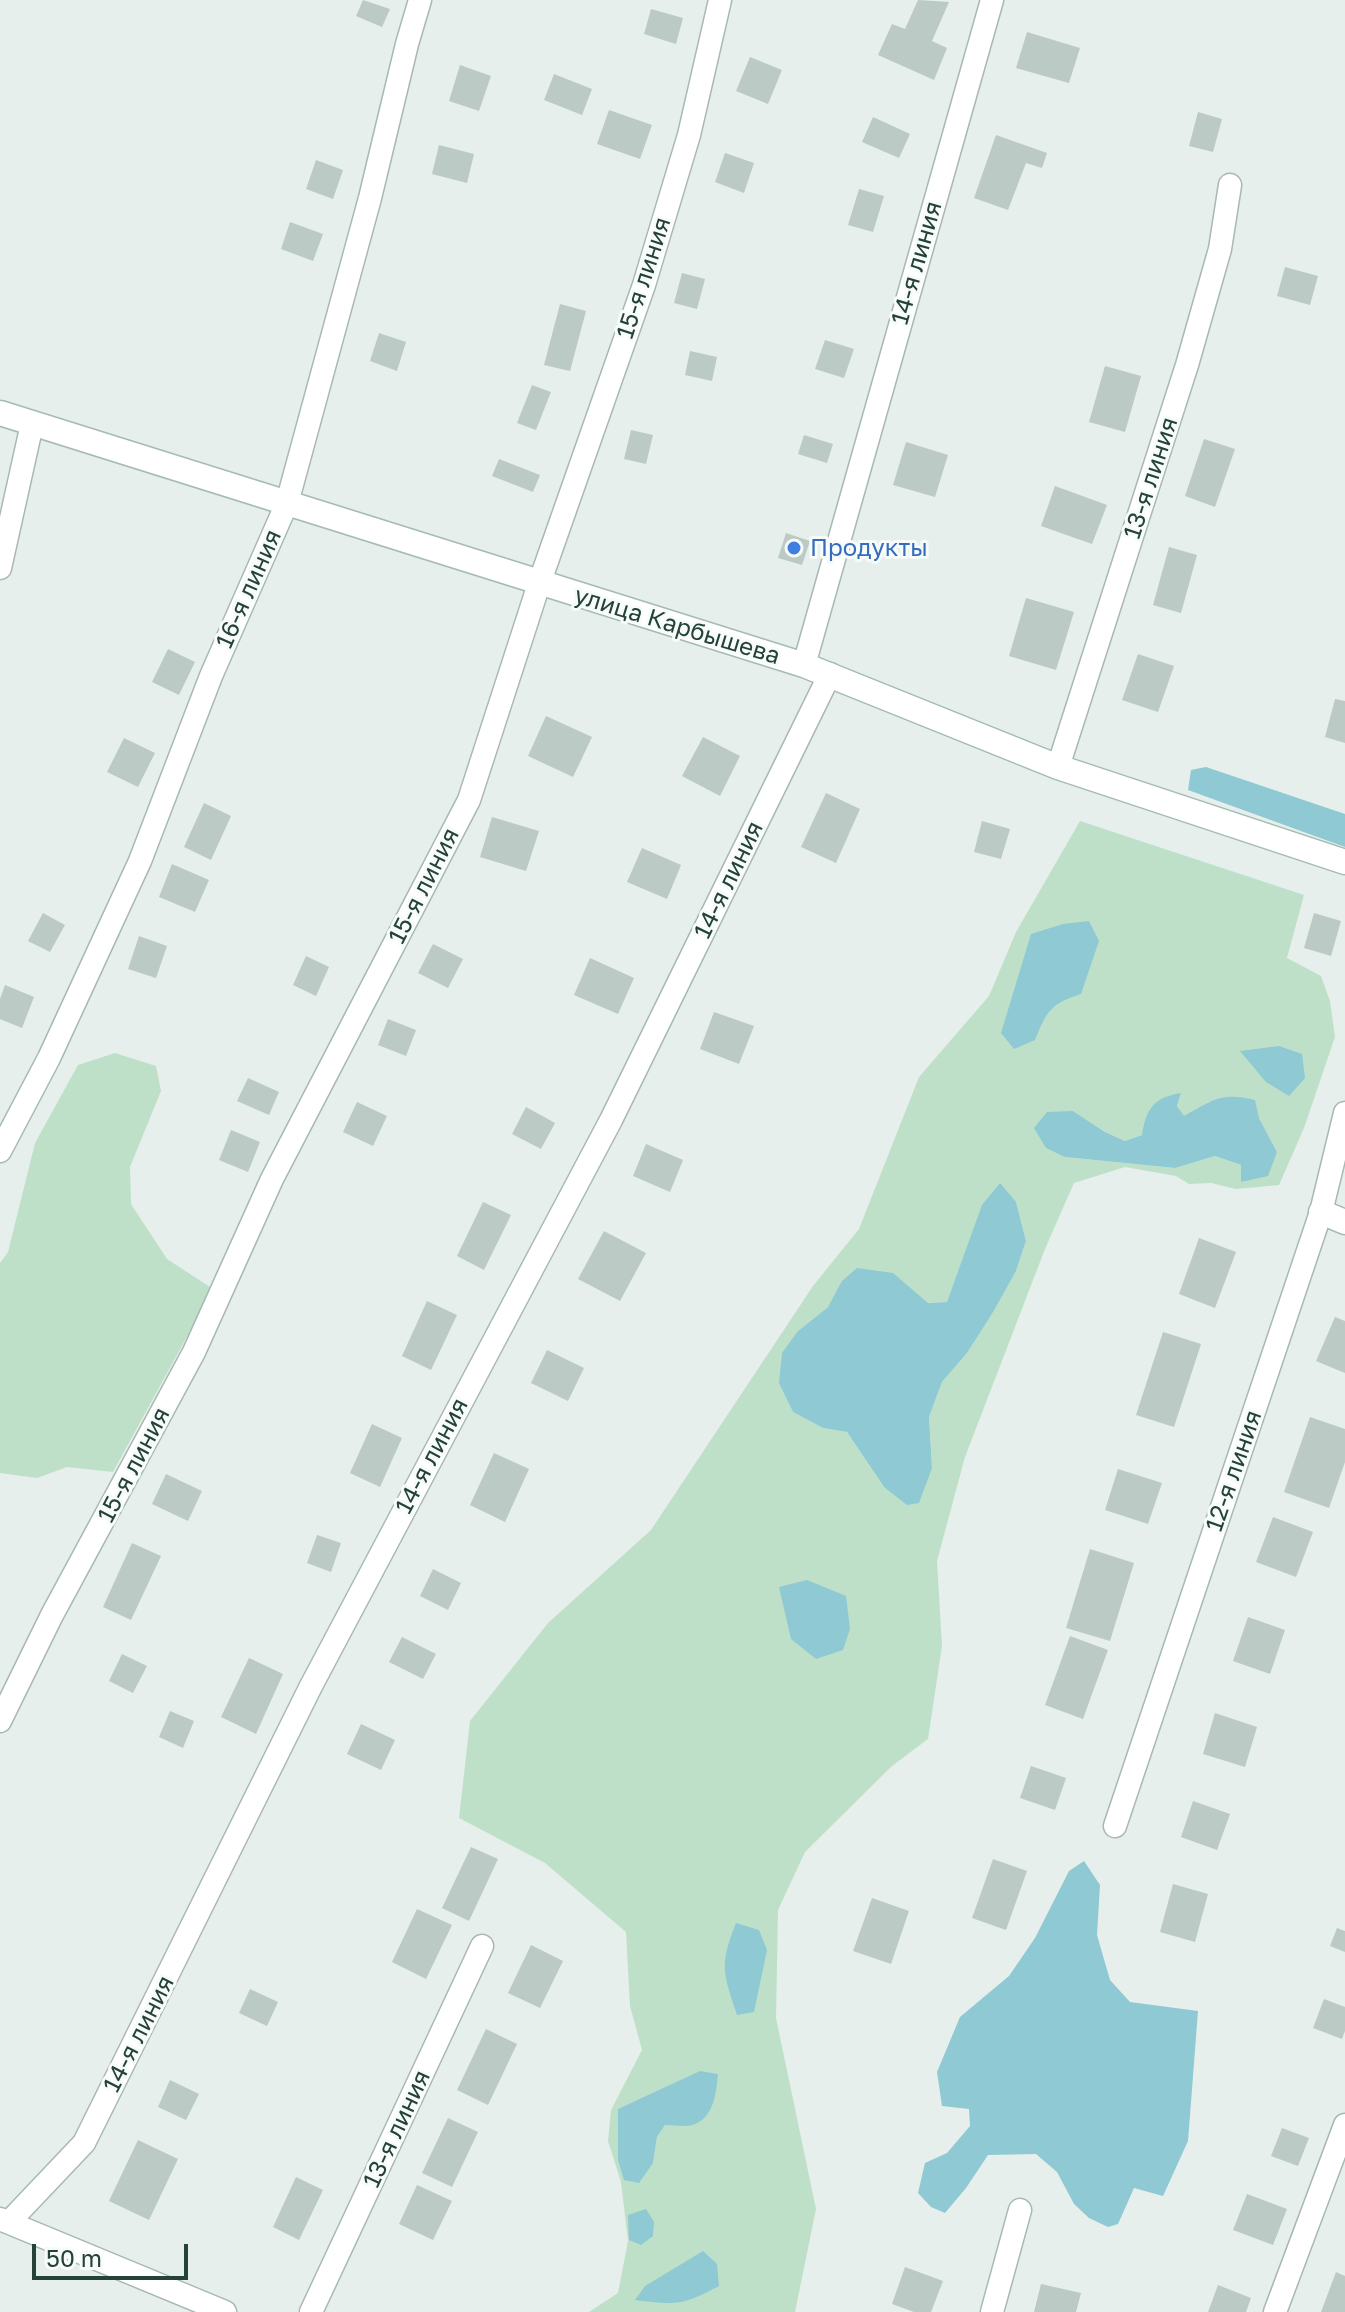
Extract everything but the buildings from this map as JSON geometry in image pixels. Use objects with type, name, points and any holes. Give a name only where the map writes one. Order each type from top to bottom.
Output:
[{"type":"main road","name":"улица Карбышева","points":[[0,413],[804,665],[1058,767],[1345,862]]},
{"type":"main road","points":[[1321,1212],[1345,1222]]},
{"type":"street","name":"16-я линия","points":[[0,1151],[49,1058],[140,861],[211,676],[287,503],[339,316],[420,0]]},
{"type":"street","name":"15-я линия","points":[[0,1721],[52,1615],[194,1352],[272,1179],[469,800],[539,584],[644,285],[689,135],[720,0]]},
{"type":"street","name":"14-я линия","points":[[804,665],[992,0]]},
{"type":"street","name":"13-я линия","points":[[1058,767],[1187,365],[1220,249],[1230,185]]},
{"type":"street","points":[[0,568],[32,424]]},
{"type":"street","name":"14-я линия","points":[[5,2220],[84,2143],[311,1686],[611,1120],[830,674]]},
{"type":"street","name":"12-я линия","points":[[1115,1826],[1321,1212],[1345,1113]]},
{"type":"street","name":"13-я линия","points":[[311,2312],[482,1946]]},
{"type":"street","points":[[1275,2312],[1345,2125]]},
{"type":"street","points":[[992,2312],[1020,2210]]},
{"type":"street","points":[[5,2220],[225,2312]]},
{"type":"green space","points":[[1080,821],[1304,895],[1287,958],[1321,976],[1330,1001],[1335,1037],[1304,1128],[1279,1185],[1236,1189],[1211,1183],[1189,1184],[1176,1176],[1125,1167],[1074,1183],[1045,1249],[965,1457],[937,1561],[942,1646],[928,1739],[892,1766],[805,1852],[778,1910],[776,2018],[816,2209],[795,2312],[589,2312],[618,2293],[628,2241],[621,2182],[608,2141],[611,2110],[642,2050],[630,2006],[626,1932],[545,1863],[459,1818],[470,1721],[548,1623],[651,1530],[813,1286],[859,1229],[919,1077],[989,996],[1016,932]],"holes":[[[1181,1094],[1177,1106],[1184,1117],[1209,1102],[1259,1118],[1277,1152],[1242,1182],[1241,1165],[1215,1156],[1175,1168],[1065,1157],[1073,1111],[1125,1141],[1142,1135]],[[1016,1202],[1026,1241],[1016,1271],[967,1353],[942,1382],[929,1417],[932,1468],[884,1487],[847,1432],[823,1428],[793,1412],[780,1383],[798,1331],[828,1307],[947,1302],[958,1275]],[[644,2098],[693,2125],[665,2125],[657,2137],[653,2163],[618,2160],[618,2109]]]},
{"type":"green space","points":[[115,1053],[156,1066],[161,1091],[130,1167],[131,1204],[167,1259],[213,1289],[113,1472],[67,1467],[37,1478],[0,1473],[0,1263],[8,1252],[35,1143],[78,1065]]},
{"type":"water","points":[[1206,767],[1345,814],[1345,847],[1188,790],[1191,770]]},
{"type":"water","points":[[1089,921],[1099,941],[1081,994],[1056,1005],[1047,1015],[1035,1040],[1014,1049],[1001,1033],[1031,934],[1063,924]]},
{"type":"water","points":[[1279,1046],[1302,1054],[1305,1078],[1289,1096],[1266,1082],[1240,1051]]},
{"type":"water","points":[[1181,1093],[1177,1106],[1184,1116],[1225,1097],[1255,1100],[1259,1118],[1277,1152],[1268,1176],[1241,1182],[1241,1165],[1215,1156],[1175,1168],[1065,1157],[1046,1148],[1034,1128],[1047,1112],[1073,1111],[1125,1141],[1142,1135],[1149,1111],[1158,1101]]},
{"type":"water","points":[[1000,1183],[1016,1202],[1026,1241],[1016,1271],[993,1312],[967,1353],[942,1382],[929,1417],[932,1468],[919,1503],[907,1505],[884,1487],[847,1432],[823,1428],[793,1412],[779,1383],[782,1353],[798,1331],[828,1307],[842,1281],[857,1268],[893,1273],[928,1303],[947,1302],[982,1205]]},
{"type":"water","points":[[807,1580],[846,1596],[850,1629],[843,1650],[816,1659],[791,1639],[779,1587]]},
{"type":"water","points":[[1084,1861],[1100,1885],[1097,1935],[1110,1980],[1130,2002],[1198,2011],[1188,2141],[1163,2196],[1134,2188],[1118,2224],[1108,2227],[1089,2218],[1074,2204],[1057,2172],[1036,2154],[988,2155],[945,2213],[931,2207],[918,2193],[925,2163],[947,2153],[970,2126],[969,2109],[942,2106],[937,2072],[960,2017],[1009,1976],[1035,1938],[1069,1871]]},
{"type":"water","points":[[736,1923],[759,1930],[767,1950],[754,2012],[737,2015],[725,1969],[727,1949]]},
{"type":"water","points":[[700,2071],[718,2074],[715,2097],[705,2117],[692,2125],[665,2125],[657,2137],[653,2163],[639,2183],[624,2180],[618,2160],[618,2109]]},
{"type":"water","points":[[646,2209],[654,2222],[653,2236],[641,2245],[629,2240],[628,2215]]},
{"type":"water","points":[[703,2251],[717,2264],[719,2286],[678,2302],[635,2300],[645,2286]]},
{"type":"place","name":"Продукты","points":[[794,548]]}]
